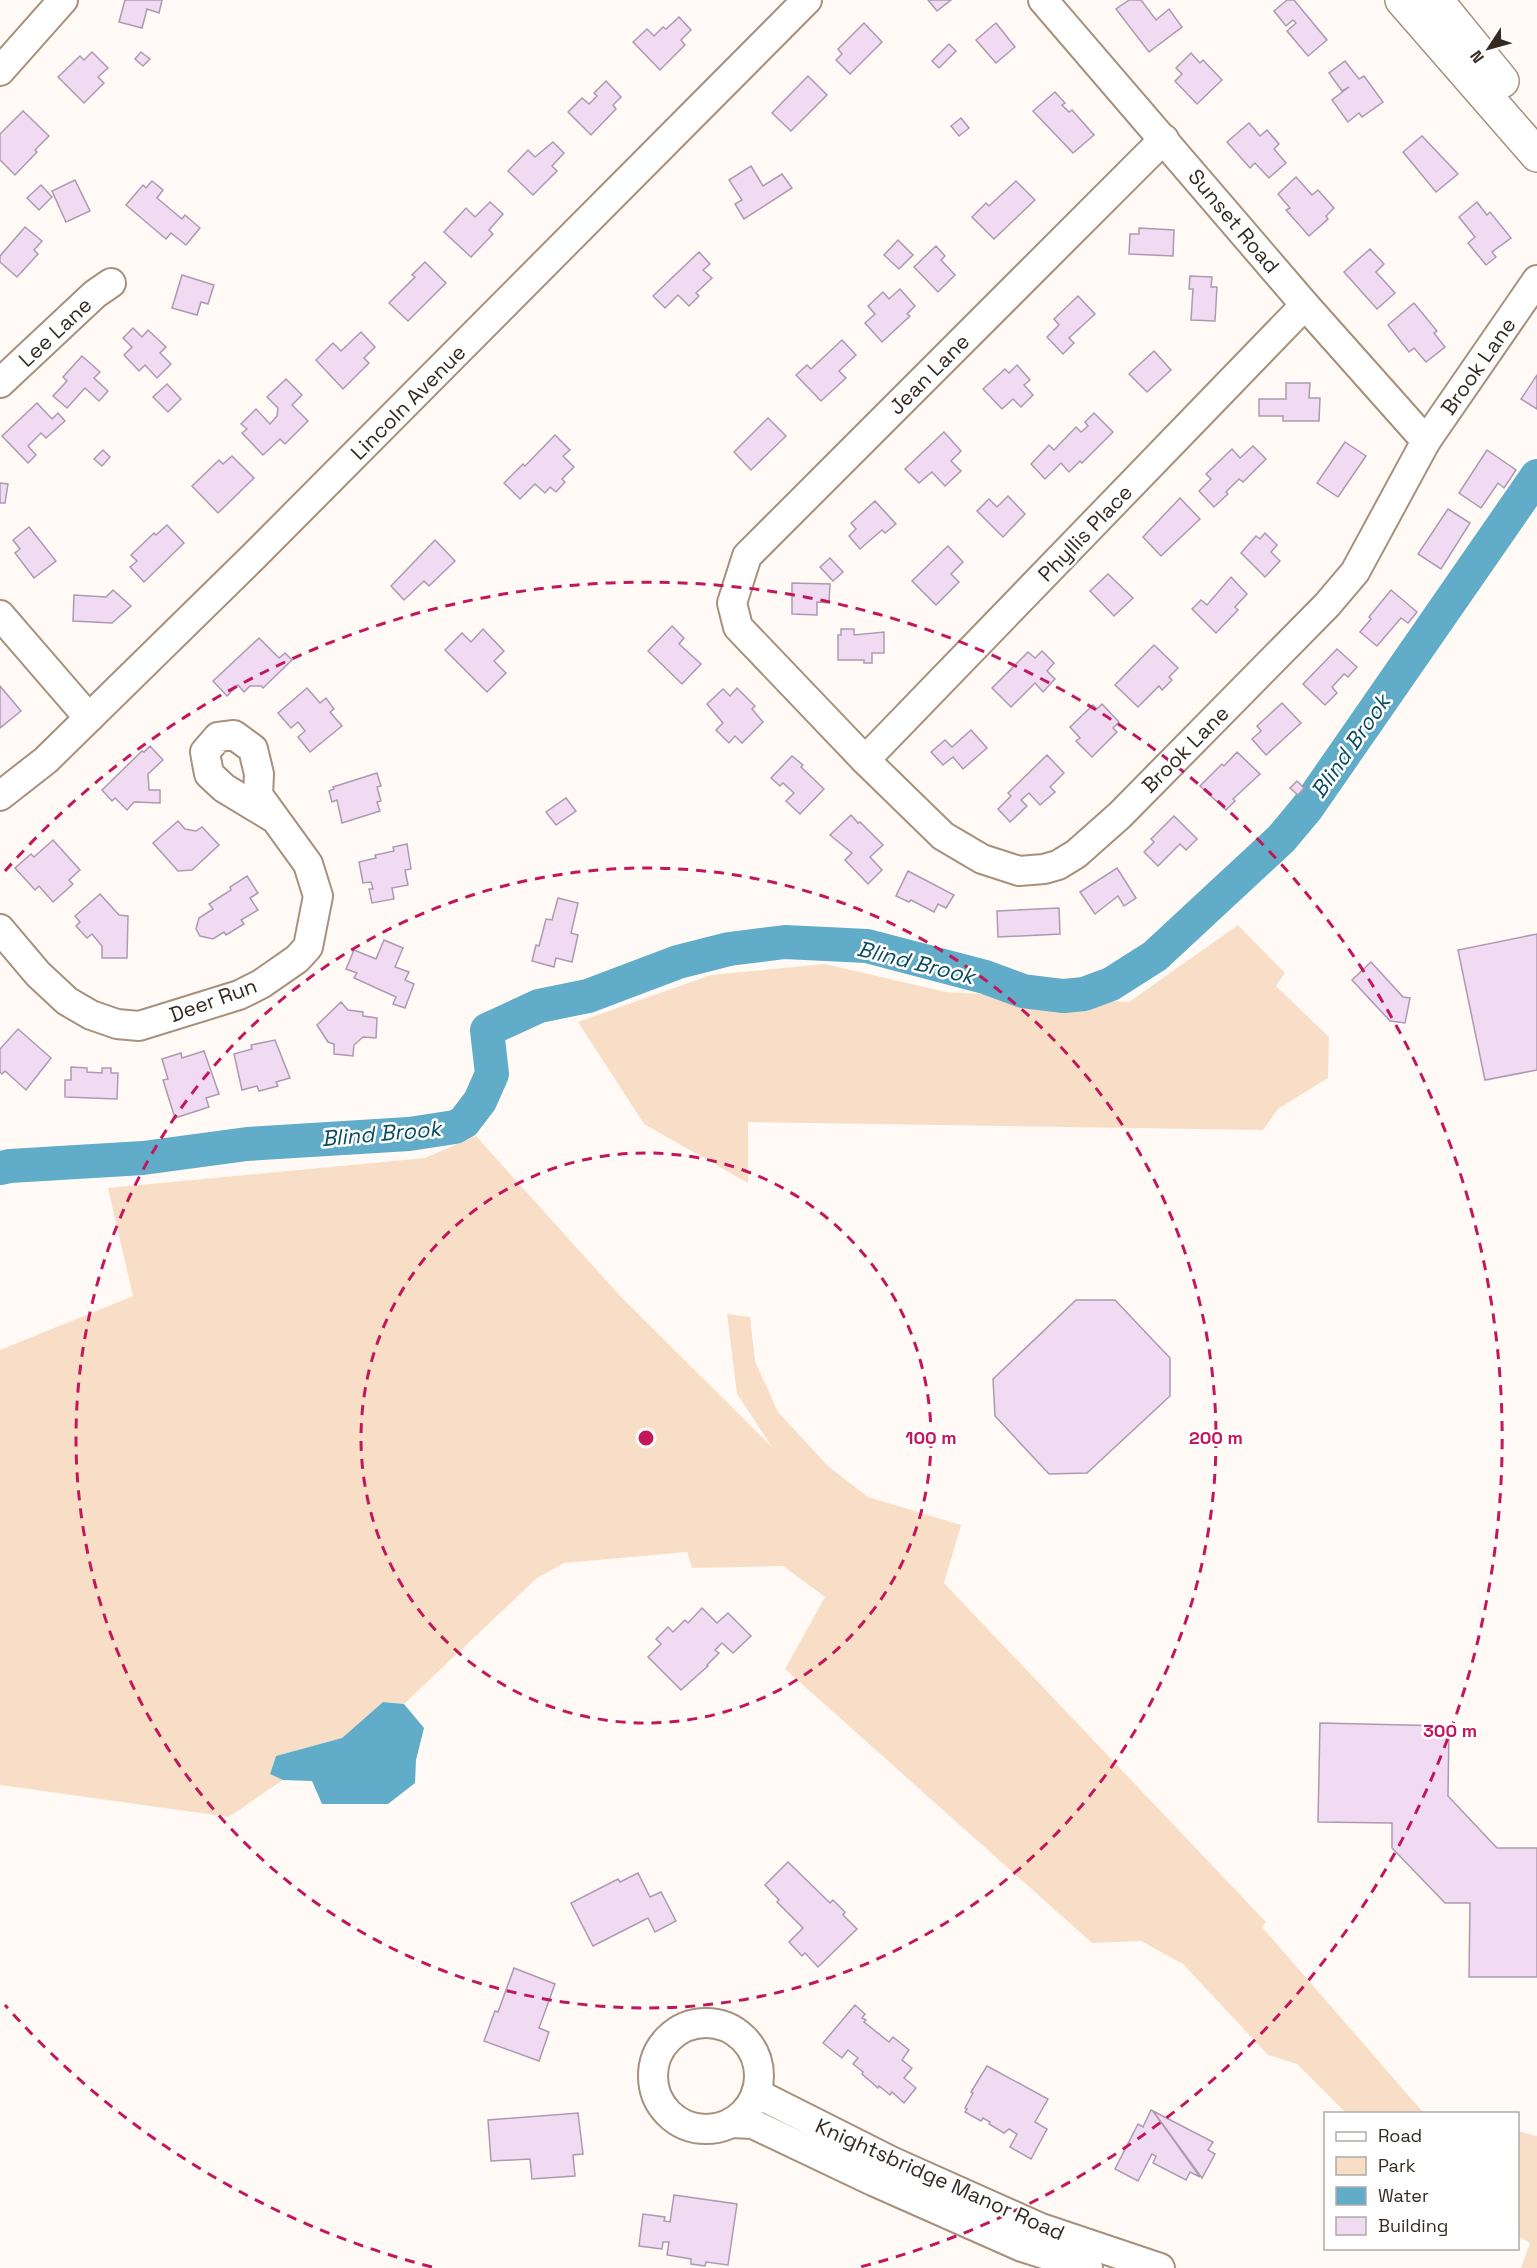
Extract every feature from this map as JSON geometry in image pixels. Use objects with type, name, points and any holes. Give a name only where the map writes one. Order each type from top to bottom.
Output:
[{"type":"main road","points":[[1402,0],[1537,155]]},
{"type":"main road","points":[[1436,0],[1537,125]]},
{"type":"street","points":[[0,71],[63,0]]},
{"type":"street","name":"Lincoln Avenue","points":[[0,796],[45,760],[89,718],[353,457],[807,0]]},
{"type":"street","name":"Sunset Road","points":[[1043,0],[1305,305],[1426,441]]},
{"type":"street","name":"Jean Lane","points":[[738,627],[732,603],[747,556],[1164,140]]},
{"type":"street","name":"Brook Lane","points":[[738,627],[865,760],[943,836],[982,859],[1019,871],[1044,869],[1058,865],[1076,854],[1120,815],[1334,597],[1355,572],[1426,441],[1537,280]]},
{"type":"street","name":"Lee Lane","points":[[0,383],[95,294],[111,283]]},
{"type":"street","name":"Phyllis Place","points":[[865,760],[1305,305]]},
{"type":"street","points":[[0,615],[89,718]]},
{"type":"street","name":"Deer Run","points":[[0,929],[38,974],[67,1001],[91,1015],[117,1024],[139,1026],[239,995],[279,972],[297,959],[308,947],[318,896],[308,864],[272,817]]},
{"type":"street","name":"Knightsbridge Manor Road","points":[[1088,2268],[1022,2247],[873,2181],[753,2124],[731,2123],[707,2130],[689,2127],[671,2117],[659,2103],[653,2085],[654,2061],[663,2045],[676,2032],[693,2024],[712,2023],[730,2029],[745,2040],[755,2057],[759,2075],[756,2093],[891,2161],[1041,2228],[1160,2268]]},
{"type":"street","points":[[731,2123],[746,2112],[756,2093]]},
{"type":"green space","points":[[1238,925],[1285,973],[1276,986],[1329,1037],[1328,1078],[1278,1109],[1263,1130],[748,1122],[748,1183],[644,1124],[578,1022],[711,975],[825,964],[946,992],[1129,1002]]},
{"type":"green space","points":[[476,1136],[622,1298],[772,1447],[737,1394],[727,1314],[750,1317],[755,1361],[778,1412],[828,1466],[868,1497],[961,1525],[944,1583],[1266,1922],[1262,1927],[1422,2111],[1428,2112],[1345,2112],[1297,2064],[1268,2055],[1183,1964],[1141,1941],[1092,1943],[785,1669],[825,1597],[783,1566],[692,1568],[687,1552],[564,1563],[537,1578],[404,1704],[383,1702],[342,1738],[276,1756],[270,1773],[283,1780],[229,1817],[0,1785],[0,1350],[133,1296],[108,1188],[425,1158]]},
{"type":"green space","points":[[1519,2131],[1537,2136],[1537,2268],[1521,2268],[1530,2243],[1519,2237]]},
{"type":"water","points":[[383,1702],[404,1704],[424,1728],[416,1760],[415,1783],[388,1804],[322,1804],[312,1781],[283,1780],[270,1774],[276,1756],[342,1738]]},
{"type":"building","points":[[125,0],[162,0],[159,13],[147,9],[142,28],[119,22]]},
{"type":"building","points":[[928,0],[951,0],[937,11]]},
{"type":"building","points":[[1129,0],[1141,0],[1156,20],[1169,9],[1182,27],[1149,52],[1116,9]]},
{"type":"building","points":[[1287,0],[1294,0],[1327,40],[1308,56],[1287,31],[1296,23],[1293,20],[1286,26],[1274,11]]},
{"type":"building","points":[[679,17],[691,30],[681,40],[685,45],[660,70],[633,42],[647,29],[654,36]]},
{"type":"building","points":[[864,23],[882,42],[850,74],[836,60],[842,54],[838,49]]},
{"type":"building","points":[[996,23],[1015,47],[996,63],[976,40]]},
{"type":"building","points":[[949,44],[956,51],[939,68],[932,61]]},
{"type":"building","points":[[92,52],[108,68],[98,77],[104,83],[84,103],[58,77],[80,56],[84,60]]},
{"type":"building","points":[[141,52],[150,59],[143,66],[135,59]]},
{"type":"building","points":[[1191,53],[1200,63],[1203,60],[1222,80],[1197,104],[1175,81],[1182,74],[1176,68]]},
{"type":"building","points":[[1345,61],[1359,79],[1364,76],[1383,102],[1362,117],[1359,113],[1348,122],[1332,100],[1349,87],[1342,91],[1329,73]]},
{"type":"building","points":[[808,76],[827,95],[791,131],[772,113]]},
{"type":"building","points":[[606,81],[621,97],[613,105],[616,109],[591,135],[568,112],[582,98],[589,104],[597,96],[594,93]]},
{"type":"building","points":[[1055,92],[1065,103],[1062,105],[1069,112],[1072,110],[1094,135],[1073,153],[1033,111]]},
{"type":"building","points":[[23,111],[49,136],[15,175],[0,160],[0,134]]},
{"type":"building","points":[[961,118],[969,128],[959,136],[951,126]]},
{"type":"building","points":[[1249,123],[1260,136],[1267,130],[1279,144],[1274,149],[1286,163],[1269,178],[1255,163],[1250,168],[1227,142]]},
{"type":"building","points":[[1422,136],[1458,174],[1436,192],[1403,152]]},
{"type":"building","points":[[553,142],[564,153],[552,166],[557,171],[533,195],[508,171],[528,150],[535,157]]},
{"type":"building","points":[[751,166],[763,186],[782,174],[792,188],[744,219],[735,204],[742,200],[729,180]]},
{"type":"building","points":[[1296,177],[1312,195],[1318,190],[1334,208],[1326,216],[1328,219],[1309,236],[1286,210],[1290,208],[1278,194]]},
{"type":"building","points":[[75,180],[90,211],[66,222],[52,191]]},
{"type":"building","points":[[152,181],[163,190],[157,198],[182,219],[185,215],[200,228],[186,245],[171,233],[166,239],[126,205],[143,185],[146,188]]},
{"type":"building","points":[[1016,181],[1035,200],[994,239],[972,217],[986,203],[989,206]]},
{"type":"building","points":[[41,185],[52,197],[39,210],[27,198]]},
{"type":"building","points":[[490,202],[503,214],[489,230],[493,234],[471,257],[444,232],[466,208],[475,217]]},
{"type":"building","points":[[1477,202],[1487,215],[1490,212],[1511,238],[1492,252],[1496,257],[1486,265],[1468,243],[1475,237],[1459,217]]},
{"type":"building","points":[[25,227],[42,241],[34,250],[38,254],[17,277],[0,262],[0,256]]},
{"type":"building","points":[[1139,228],[1174,230],[1173,256],[1129,254],[1130,234],[1139,234]]},
{"type":"building","points":[[898,240],[913,255],[899,269],[884,255]]},
{"type":"building","points":[[936,246],[945,256],[941,260],[955,275],[938,292],[914,267]]},
{"type":"building","points":[[1370,249],[1384,264],[1376,272],[1395,293],[1377,309],[1344,272]]},
{"type":"building","points":[[699,252],[710,264],[703,270],[712,278],[696,293],[699,296],[689,306],[678,295],[665,308],[653,296]]},
{"type":"building","points":[[425,262],[446,283],[408,321],[389,303],[415,277],[412,275]]},
{"type":"building","points":[[182,275],[214,285],[208,304],[201,302],[197,315],[172,308]]},
{"type":"building","points":[[1190,276],[1212,277],[1211,287],[1217,287],[1215,321],[1191,320],[1193,289],[1189,289]]},
{"type":"building","points":[[900,289],[915,306],[907,314],[910,316],[882,342],[865,323],[875,314],[868,306],[883,292],[889,299]]},
{"type":"building","points":[[1078,296],[1095,314],[1069,338],[1074,343],[1063,354],[1047,337],[1059,325],[1054,319]]},
{"type":"building","points":[[1414,303],[1437,331],[1434,333],[1445,347],[1426,362],[1414,348],[1409,352],[1388,325]]},
{"type":"building","points":[[133,328],[142,337],[148,330],[166,347],[160,353],[171,364],[157,378],[145,365],[139,371],[124,355],[132,347],[123,338]]},
{"type":"building","points":[[361,332],[375,347],[364,358],[369,363],[343,389],[316,360],[333,343],[341,351]]},
{"type":"building","points":[[842,340],[856,355],[839,371],[846,378],[821,401],[796,375],[807,365],[811,369]]},
{"type":"building","points":[[1154,351],[1171,370],[1147,392],[1129,374]]},
{"type":"building","points":[[82,356],[100,372],[94,378],[108,391],[99,401],[85,388],[67,408],[53,396],[67,381],[63,377]]},
{"type":"building","points":[[1017,365],[1030,380],[1024,385],[1033,395],[1021,407],[1013,399],[1002,409],[983,389],[1005,369],[1009,373]]},
{"type":"building","points":[[1537,375],[1537,409],[1521,399]]},
{"type":"building","points":[[286,379],[302,395],[292,405],[308,421],[285,444],[280,439],[263,455],[242,433],[247,429],[241,424],[256,409],[270,424],[277,416],[278,408],[267,397]]},
{"type":"building","points":[[1286,383],[1310,383],[1309,398],[1320,398],[1319,421],[1283,421],[1283,416],[1259,416],[1259,399],[1286,399]]},
{"type":"building","points":[[167,384],[181,399],[168,412],[153,397]]},
{"type":"building","points":[[37,403],[52,419],[58,413],[65,421],[46,438],[41,433],[28,446],[36,455],[28,463],[2,436]]},
{"type":"building","points":[[1094,413],[1113,432],[1082,463],[1080,461],[1069,472],[1061,463],[1045,479],[1031,464],[1049,445],[1054,450],[1076,427],[1081,432],[1088,426],[1085,422]]},
{"type":"building","points":[[768,418],[786,436],[751,470],[734,452]]},
{"type":"building","points":[[944,432],[961,451],[951,461],[961,471],[945,486],[932,472],[919,483],[905,469]]},
{"type":"building","points":[[555,435],[570,450],[563,456],[574,467],[562,479],[565,482],[556,492],[550,487],[545,493],[535,484],[520,499],[504,483],[523,464],[525,466]]},
{"type":"building","points":[[1345,442],[1366,456],[1338,497],[1317,483]]},
{"type":"building","points":[[1253,446],[1266,459],[1243,482],[1239,479],[1214,507],[1199,491],[1211,479],[1206,474],[1232,449],[1240,458]]},
{"type":"building","points":[[103,450],[110,457],[102,466],[94,459]]},
{"type":"building","points":[[1487,450],[1516,470],[1504,488],[1498,483],[1481,508],[1459,493]]},
{"type":"building","points":[[232,456],[254,478],[218,513],[192,486],[219,460],[223,464]]},
{"type":"building","points":[[0,483],[8,484],[5,503],[0,503]]},
{"type":"building","points":[[1008,496],[1025,514],[1003,537],[977,511],[989,499],[997,507]]},
{"type":"building","points":[[1180,498],[1200,519],[1161,556],[1143,537]]},
{"type":"building","points":[[875,501],[896,524],[885,533],[882,530],[860,549],[849,536],[856,529],[851,523]]},
{"type":"building","points":[[1448,509],[1470,523],[1441,569],[1418,554]]},
{"type":"building","points":[[167,525],[184,543],[144,582],[130,567],[137,561],[131,555],[154,533],[156,535]]},
{"type":"building","points":[[29,527],[56,561],[34,578],[15,553],[20,549],[13,540]]},
{"type":"building","points":[[1265,533],[1277,545],[1271,552],[1280,561],[1265,577],[1241,553],[1256,536],[1260,539]]},
{"type":"building","points":[[435,540],[455,561],[429,586],[424,581],[404,600],[391,586]]},
{"type":"building","points":[[948,546],[963,562],[951,574],[959,582],[936,605],[912,581]]},
{"type":"building","points":[[830,558],[843,572],[833,581],[820,567]]},
{"type":"building","points":[[1108,574],[1133,598],[1114,616],[1090,591]]},
{"type":"building","points":[[1231,577],[1247,594],[1235,607],[1238,610],[1216,633],[1192,609],[1201,600],[1207,605]]},
{"type":"building","points":[[792,583],[830,584],[829,603],[817,602],[817,615],[792,614]]},
{"type":"building","points":[[113,590],[131,606],[112,623],[73,621],[74,595],[106,597]]},
{"type":"building","points":[[1391,590],[1417,612],[1408,623],[1401,618],[1377,646],[1360,632]]},
{"type":"building","points":[[672,626],[684,638],[679,644],[701,664],[682,684],[648,651]]},
{"type":"building","points":[[483,629],[504,651],[494,661],[506,673],[487,692],[445,650],[462,633],[471,642]]},
{"type":"building","points":[[841,629],[854,629],[854,635],[884,632],[884,653],[872,653],[872,663],[864,663],[864,660],[838,660],[838,635],[841,635]]},
{"type":"building","points":[[259,638],[279,658],[285,653],[292,660],[263,688],[250,686],[244,692],[238,685],[227,696],[213,681]]},
{"type":"building","points":[[1154,645],[1178,668],[1169,677],[1172,680],[1162,690],[1159,686],[1138,707],[1115,685]]},
{"type":"building","points":[[1337,649],[1357,667],[1348,677],[1344,674],[1332,687],[1337,693],[1325,705],[1303,684]]},
{"type":"building","points":[[1042,651],[1054,663],[1047,671],[1055,679],[1043,692],[1035,683],[1011,707],[992,688],[1028,652],[1035,658]]},
{"type":"building","points":[[0,686],[21,711],[0,728]]},
{"type":"building","points":[[307,688],[320,703],[326,698],[334,709],[330,712],[342,726],[310,752],[298,737],[305,731],[298,722],[291,728],[278,713]]},
{"type":"building","points":[[737,688],[755,706],[752,709],[763,722],[742,743],[735,736],[729,743],[716,730],[723,723],[707,704],[723,689],[730,696]]},
{"type":"building","points":[[1282,703],[1301,723],[1266,755],[1252,739],[1261,731],[1257,726]]},
{"type":"building","points":[[1102,704],[1119,722],[1113,728],[1117,732],[1092,757],[1076,741],[1080,738],[1070,727],[1093,705],[1097,709]]},
{"type":"building","points":[[971,730],[987,748],[963,769],[953,757],[943,765],[931,752],[945,740],[952,747]]},
{"type":"building","points":[[150,746],[163,760],[148,774],[149,790],[160,790],[160,803],[134,802],[127,810],[115,798],[112,801],[102,790]]},
{"type":"building","points":[[1237,752],[1260,774],[1233,799],[1235,801],[1226,810],[1200,786]]},
{"type":"building","points":[[1047,755],[1064,773],[1050,787],[1055,792],[1040,805],[1029,793],[1021,800],[1027,806],[1010,822],[998,809],[1011,796],[1008,793]]},
{"type":"building","points":[[792,756],[824,789],[800,814],[786,801],[794,793],[783,783],[780,786],[771,778]]},
{"type":"building","points":[[377,773],[381,786],[377,787],[381,801],[377,802],[380,811],[342,823],[337,800],[332,802],[329,791],[334,789],[333,787]]},
{"type":"building","points":[[1297,781],[1304,788],[1298,795],[1290,788]]},
{"type":"building","points":[[566,798],[576,811],[556,825],[546,812]]},
{"type":"building","points":[[851,815],[883,845],[870,857],[882,870],[868,884],[845,860],[852,853],[830,835]]},
{"type":"building","points":[[1174,816],[1197,839],[1186,850],[1180,844],[1158,866],[1144,852],[1154,842],[1151,839]]},
{"type":"building","points":[[178,821],[185,829],[196,831],[202,827],[219,845],[192,870],[178,871],[153,843]]},
{"type":"building","points":[[53,840],[80,870],[69,880],[73,884],[53,902],[39,886],[35,890],[15,868],[31,854],[34,857]]},
{"type":"building","points":[[407,844],[411,869],[405,870],[408,885],[392,888],[394,899],[372,903],[369,889],[373,889],[371,882],[363,883],[359,862],[376,858],[375,855],[394,851],[393,847]]},
{"type":"building","points":[[1117,868],[1136,898],[1124,906],[1118,896],[1095,914],[1080,892]]},
{"type":"building","points":[[908,871],[954,895],[946,908],[938,904],[934,912],[911,900],[909,902],[896,896]]},
{"type":"building","points":[[247,876],[258,893],[250,898],[258,910],[241,920],[244,924],[226,935],[224,932],[213,939],[200,936],[196,929],[199,918],[213,909],[209,904]]},
{"type":"building","points":[[100,894],[119,915],[128,916],[127,958],[102,958],[102,946],[92,934],[87,938],[76,926],[80,922],[75,916]]},
{"type":"building","points":[[558,898],[578,903],[571,933],[578,935],[572,962],[556,958],[554,967],[532,961],[536,945],[539,946],[546,919],[552,920]]},
{"type":"building","points":[[1059,908],[1060,934],[998,937],[997,911]]},
{"type":"building","points":[[1537,934],[1537,1070],[1485,1080],[1458,950]]},
{"type":"building","points":[[384,940],[403,948],[395,967],[409,972],[405,980],[414,984],[405,1008],[393,1004],[396,997],[354,978],[357,973],[346,969],[354,950],[376,959]]},
{"type":"building","points":[[1371,962],[1403,997],[1410,998],[1405,1023],[1390,1021],[1352,980]]},
{"type":"building","points":[[341,1002],[348,1010],[363,1012],[363,1016],[377,1018],[376,1038],[363,1037],[354,1045],[353,1056],[334,1054],[334,1044],[328,1042],[317,1025]]},
{"type":"building","points":[[18,1029],[51,1058],[26,1090],[5,1071],[2,1074],[0,1072],[0,1049]]},
{"type":"building","points":[[275,1040],[290,1078],[276,1082],[278,1086],[259,1091],[257,1086],[242,1090],[234,1054],[252,1049],[251,1045]]},
{"type":"building","points":[[204,1051],[219,1094],[206,1098],[209,1107],[175,1118],[163,1080],[168,1079],[162,1059],[181,1053],[182,1058]]},
{"type":"building","points":[[71,1067],[87,1068],[87,1072],[102,1073],[102,1068],[111,1068],[111,1073],[118,1073],[117,1099],[65,1097],[65,1080],[71,1080]]},
{"type":"building","points":[[1076,1300],[1115,1300],[1170,1358],[1170,1396],[1087,1473],[1049,1474],[995,1416],[993,1379]]},
{"type":"building","points":[[702,1608],[717,1623],[728,1613],[751,1636],[733,1653],[722,1643],[715,1650],[719,1653],[708,1666],[681,1690],[648,1657],[661,1644],[656,1639],[668,1627],[673,1632],[685,1620],[688,1623]]},
{"type":"building","points":[[1320,1723],[1449,1726],[1448,1796],[1497,1848],[1537,1848],[1537,1977],[1469,1977],[1470,1903],[1445,1903],[1392,1848],[1392,1823],[1318,1822]]},
{"type":"building","points":[[788,1862],[830,1903],[833,1900],[845,1912],[843,1915],[857,1929],[818,1967],[805,1953],[802,1956],[789,1942],[803,1928],[777,1902],[779,1900],[765,1885]]},
{"type":"building","points":[[638,1873],[650,1897],[661,1892],[676,1921],[655,1932],[648,1918],[593,1946],[571,1903],[618,1879],[620,1882]]},
{"type":"building","points":[[514,1968],[555,1984],[539,2028],[549,2032],[539,2061],[484,2041],[495,2011],[498,2012]]},
{"type":"building","points":[[855,2005],[865,2014],[862,2018],[866,2020],[864,2022],[889,2042],[893,2037],[909,2050],[902,2060],[912,2068],[904,2078],[916,2088],[904,2103],[892,2092],[890,2095],[879,2086],[878,2088],[862,2074],[863,2072],[853,2064],[858,2058],[848,2050],[842,2058],[823,2043]]},
{"type":"building","points":[[987,2066],[1048,2099],[1035,2122],[1047,2129],[1031,2159],[1010,2147],[1017,2134],[1009,2129],[1004,2133],[983,2118],[981,2121],[965,2112],[973,2093],[971,2092]]},
{"type":"building","points":[[1151,2110],[1200,2177],[1190,2172],[1186,2180],[1153,2163],[1156,2156],[1152,2154],[1138,2181],[1115,2169],[1138,2124],[1143,2127]]},
{"type":"building","points":[[1153,2111],[1213,2142],[1208,2150],[1215,2154],[1202,2178]]},
{"type":"building","points":[[578,2113],[583,2154],[573,2155],[575,2176],[532,2179],[530,2159],[491,2161],[488,2120]]},
{"type":"building","points":[[674,2195],[737,2204],[728,2265],[706,2262],[705,2266],[691,2264],[691,2259],[667,2255],[669,2242],[663,2242],[662,2249],[639,2246],[643,2214],[665,2217],[664,2221],[670,2222]]},
{"type":"waterway","name":"Blind Brook","points":[[0,1168],[143,1158],[247,1144],[409,1134],[455,1127],[464,1122],[480,1101],[492,1074],[487,1030],[539,1006],[588,996],[678,962],[729,949],[785,942],[867,946],[985,977],[1023,991],[1064,996],[1084,994],[1111,984],[1155,956],[1281,839],[1307,808],[1537,476]]}]
